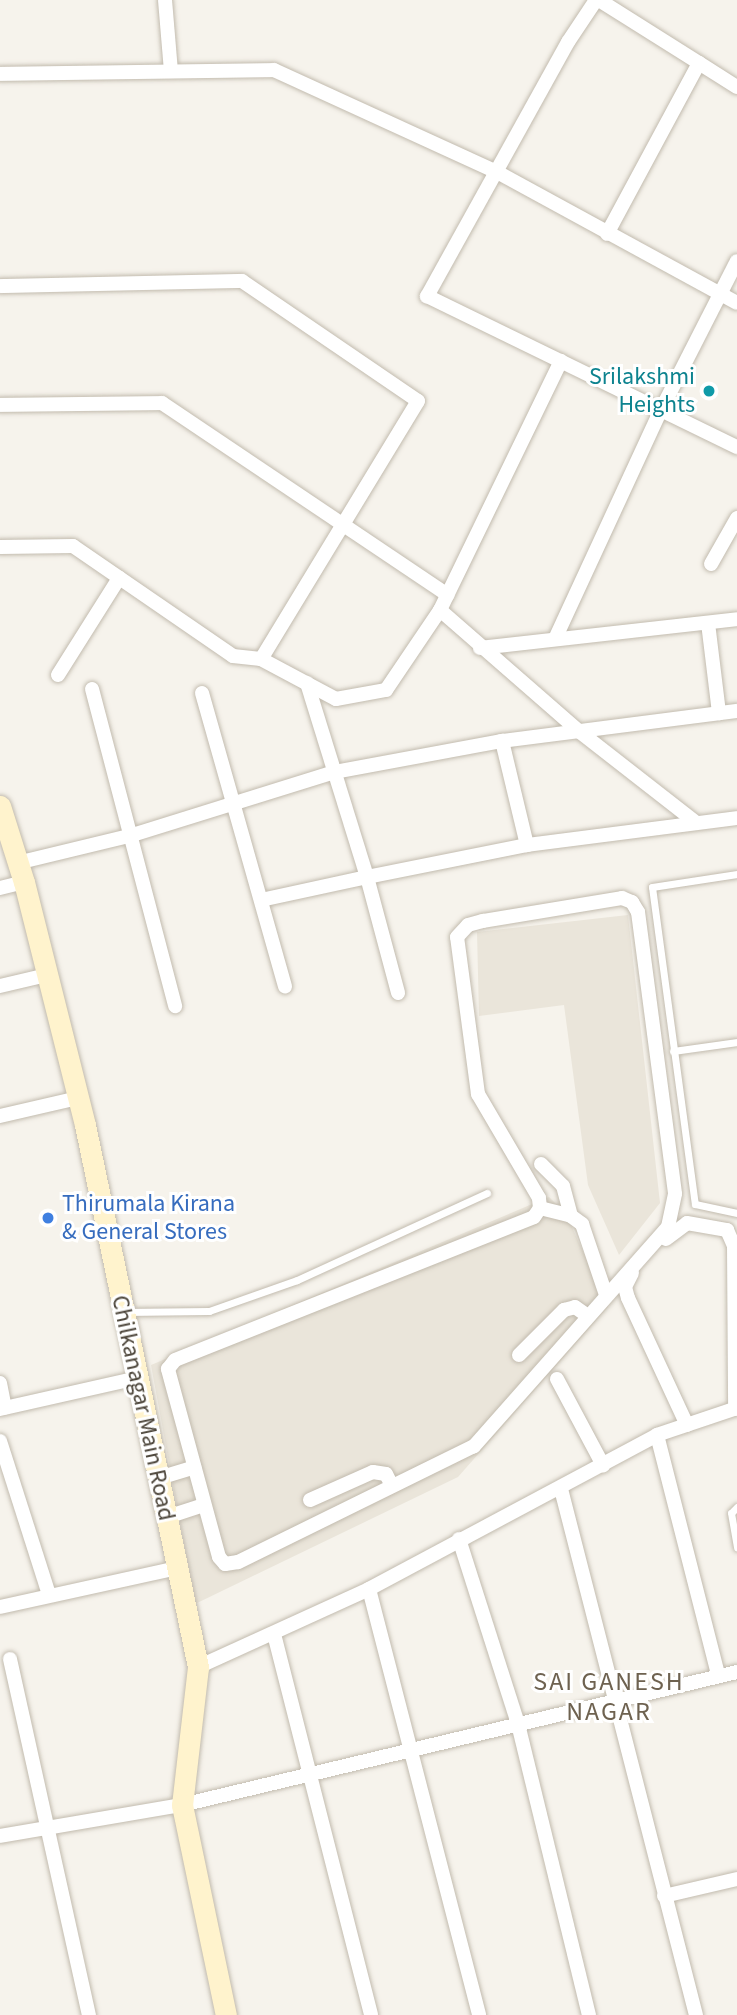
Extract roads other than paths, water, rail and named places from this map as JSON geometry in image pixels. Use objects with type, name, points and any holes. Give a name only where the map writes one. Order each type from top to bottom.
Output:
[{"type":"main road","name":"Chilkanagar Main Road","points":[[0,806],[20,872],[78,1098],[198,1667],[182,1805],[226,2015]]},
{"type":"street","points":[[165,0],[171,72]]},
{"type":"street","points":[[737,87],[598,0],[427,296],[737,447]]},
{"type":"street","points":[[607,234],[699,63]]},
{"type":"street","points":[[0,75],[274,70],[497,172],[737,303]]},
{"type":"street","points":[[555,639],[661,410],[718,293],[737,261]]},
{"type":"street","points":[[0,286],[242,281],[418,401],[261,659]]},
{"type":"street","points":[[0,547],[74,546],[233,656],[261,659],[336,699],[386,690],[448,595],[561,361]]},
{"type":"street","points":[[0,405],[162,403],[448,595]]},
{"type":"street","points":[[711,564],[737,518]]},
{"type":"street","points":[[58,675],[119,578]]},
{"type":"street","points":[[440,610],[480,648],[580,732],[694,821]]},
{"type":"street","points":[[480,648],[737,619]]},
{"type":"street","points":[[708,623],[719,713]]},
{"type":"street","points":[[307,684],[398,993]]},
{"type":"street","points":[[92,689],[175,1006]]},
{"type":"street","points":[[202,693],[285,986]]},
{"type":"street","points":[[0,888],[20,872],[334,772],[502,741],[737,711]]},
{"type":"street","points":[[502,741],[527,845]]},
{"type":"street","points":[[261,900],[527,845],[694,821],[737,818]]},
{"type":"street","points":[[540,1208],[519,1225],[175,1360],[168,1369],[168,1380],[219,1557],[225,1564],[237,1562],[474,1446],[668,1227],[676,1208],[638,912],[632,902],[622,898],[483,921],[468,925],[457,937],[478,1094],[540,1208],[572,1216],[582,1224],[606,1295]]},
{"type":"street","points":[[0,986],[47,975]]},
{"type":"street","points":[[0,1116],[78,1098]]},
{"type":"street","points":[[541,1164],[563,1186],[572,1216]]},
{"type":"street","points":[[198,1667],[369,1589],[459,1539],[561,1489],[657,1435],[687,1425],[736,1408],[734,1246],[727,1230],[687,1223],[633,1273],[625,1287],[687,1425]]},
{"type":"street","points":[[519,1355],[564,1310],[575,1307],[588,1316]]},
{"type":"street","points":[[0,1383],[2,1409],[138,1378]]},
{"type":"street","points":[[556,1379],[603,1465]]},
{"type":"street","points":[[657,1435],[718,1675]]},
{"type":"street","points":[[0,1441],[49,1595]]},
{"type":"street","points":[[159,1478],[194,1467]]},
{"type":"street","points":[[310,1500],[373,1472],[386,1474],[392,1486]]},
{"type":"street","points":[[561,1489],[696,2015]]},
{"type":"street","points":[[167,1517],[204,1505]]},
{"type":"street","points":[[459,1539],[517,1724],[589,2015]]},
{"type":"street","points":[[0,1607],[177,1568]]},
{"type":"street","points":[[369,1589],[479,2015]]},
{"type":"street","points":[[274,1634],[371,2015]]},
{"type":"street","points":[[10,1659],[89,2015]]},
{"type":"street","points":[[0,1836],[182,1805],[737,1672]]},
{"type":"street","points":[[664,1896],[737,1879]]},
{"type":"lane","points":[[737,874],[652,887],[695,1204],[737,1213]]},
{"type":"lane","points":[[673,1051],[737,1042]]},
{"type":"lane","points":[[121,1312],[209,1311],[297,1280],[486,1193]]},
{"type":"lane","points":[[737,1507],[731,1513],[737,1547]]},
{"type":"place","name":"Srilakshmi Heights","points":[[709,391]]},
{"type":"place","name":"Thirumala Kirana & General Stores","points":[[48,1218]]},
{"type":"district","name":"SAI GANESH NAGAR","points":[[609,1697]]}]
